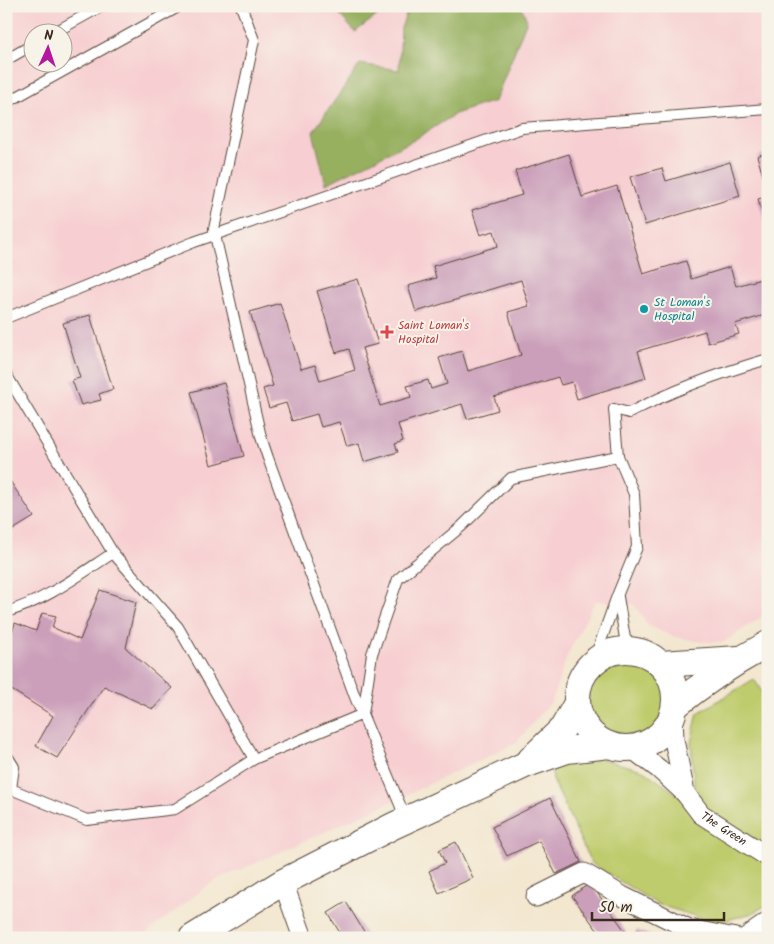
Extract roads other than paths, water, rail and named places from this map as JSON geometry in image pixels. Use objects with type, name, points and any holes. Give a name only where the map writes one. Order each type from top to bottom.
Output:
[{"type":"street","points":[[192,938],[283,882],[406,820],[527,764],[567,750],[645,744],[657,738],[666,728],[674,711],[698,688],[741,659],[768,644]]},
{"type":"street","points":[[620,746],[599,740],[584,724],[580,713],[578,691],[581,681],[586,671],[603,656],[627,650],[648,655],[660,664],[672,681],[675,693],[674,711]]},
{"type":"street","points":[[660,664],[741,659]]},
{"type":"street","points":[[527,764],[563,728],[578,702]]},
{"type":"street","name":"The Green","points":[[674,711],[674,740],[685,793]]},
{"type":"street","name":"The Green","points":[[620,746],[659,769],[685,793],[702,814],[768,857]]},
{"type":"street","points":[[536,897],[584,873],[622,896],[689,929],[736,938]]},
{"type":"street","points":[[283,882],[303,938]]},
{"type":"street","points":[[745,938],[768,922]]},
{"type":"lane","points":[[72,23],[102,6]]},
{"type":"lane","points":[[6,103],[180,6]]},
{"type":"lane","points":[[241,6],[254,40],[214,229],[215,235],[261,437],[362,714],[406,820]]},
{"type":"lane","points":[[6,60],[22,51]]},
{"type":"lane","points":[[6,318],[194,242],[522,128],[768,109]]},
{"type":"lane","points":[[594,663],[637,547],[634,494],[618,456],[614,409],[629,413],[654,400],[768,358]]},
{"type":"lane","points":[[6,374],[113,553],[178,626],[254,759]]},
{"type":"lane","points":[[362,714],[372,654],[398,580],[462,526],[511,478],[618,456]]},
{"type":"lane","points":[[6,612],[17,609],[60,588],[113,553]]},
{"type":"lane","points":[[618,596],[627,650]]},
{"type":"lane","points":[[6,754],[14,766],[9,788],[87,820],[175,809],[254,759],[362,714]]},
{"type":"place","name":"St Loman's Hospital","points":[[644,309]]},
{"type":"place","name":"Saint Loman's Hospital","points":[[387,332]]}]
